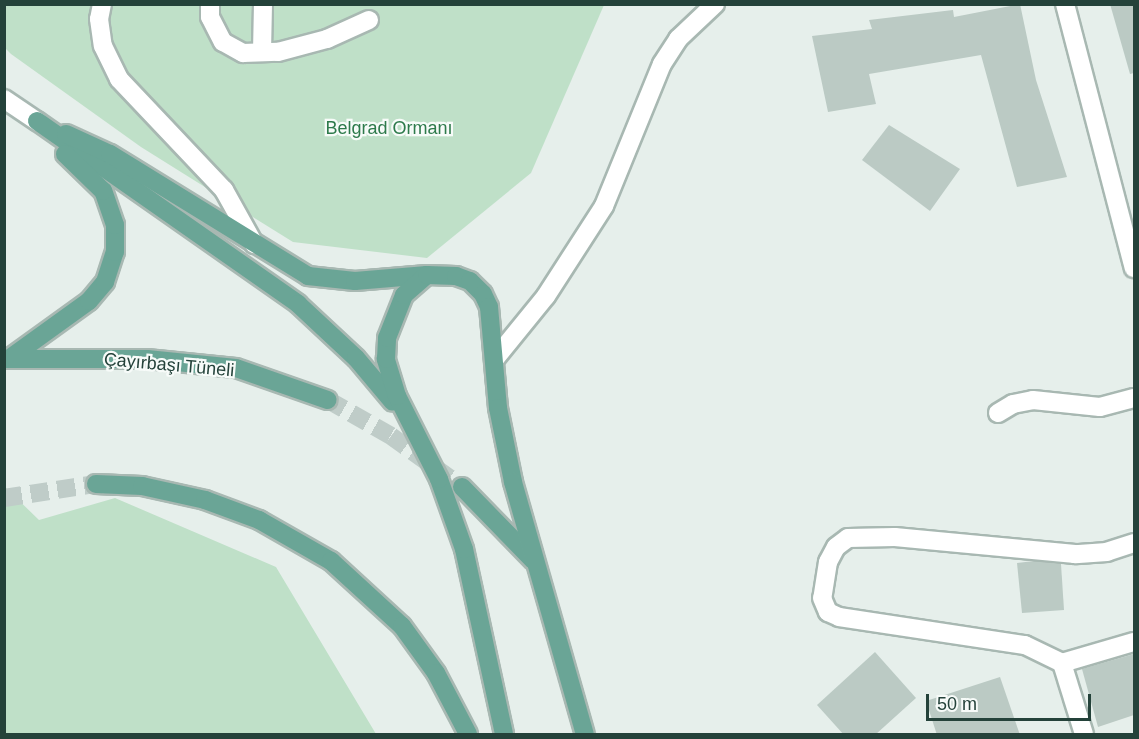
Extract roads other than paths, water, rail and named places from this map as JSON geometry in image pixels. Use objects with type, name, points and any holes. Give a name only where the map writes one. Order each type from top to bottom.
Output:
[{"type":"main road","points":[[37,121],[110,154],[308,276],[355,281],[456,276],[470,281],[483,294],[489,308],[502,429],[534,561],[580,710],[585,735]]},
{"type":"main road","points":[[7,358],[89,301],[105,282],[114,252],[115,225],[103,191],[37,121]]},
{"type":"main road","points":[[37,121],[298,304],[376,380],[421,440]]},
{"type":"main road","points":[[427,276],[404,295],[387,338],[386,359],[397,396],[421,440],[464,549],[504,735]]},
{"type":"main road","name":"Çayırbaşı Tüneli","points":[[7,358],[147,359],[236,368],[328,400]]},
{"type":"main road","points":[[96,484],[142,486],[205,500],[260,520],[331,561],[402,626],[436,673],[468,735]]},
{"type":"main road","points":[[462,486],[534,561]]},
{"type":"main road","points":[[580,710],[595,735]]},
{"type":"street","points":[[102,4],[99,19],[103,46],[118,79],[224,190],[254,244]]},
{"type":"street","points":[[210,4],[210,17],[223,42],[243,53],[262,52],[327,39],[369,20]]},
{"type":"street","points":[[262,52],[263,4]]},
{"type":"street","points":[[494,360],[546,297],[604,206],[662,64],[678,39],[715,4]]},
{"type":"street","points":[[1065,4],[1134,268]]},
{"type":"street","points":[[4,99],[37,121]]},
{"type":"street","points":[[998,413],[1014,404],[1033,400],[1049,399],[1100,407],[1134,398]]},
{"type":"street","points":[[1134,543],[1107,552],[1076,554],[895,537],[848,538],[836,547],[828,562],[822,598],[828,612],[839,617],[1025,645],[1062,663],[1134,642]]},
{"type":"street","points":[[1062,663],[1084,735]]},
{"type":"tunnel","points":[[328,400],[391,436],[462,487]]},
{"type":"tunnel","points":[[4,498],[96,484]]},
{"type":"park label","name":"Belgrad Ormanı","points":[[389,128]]}]
